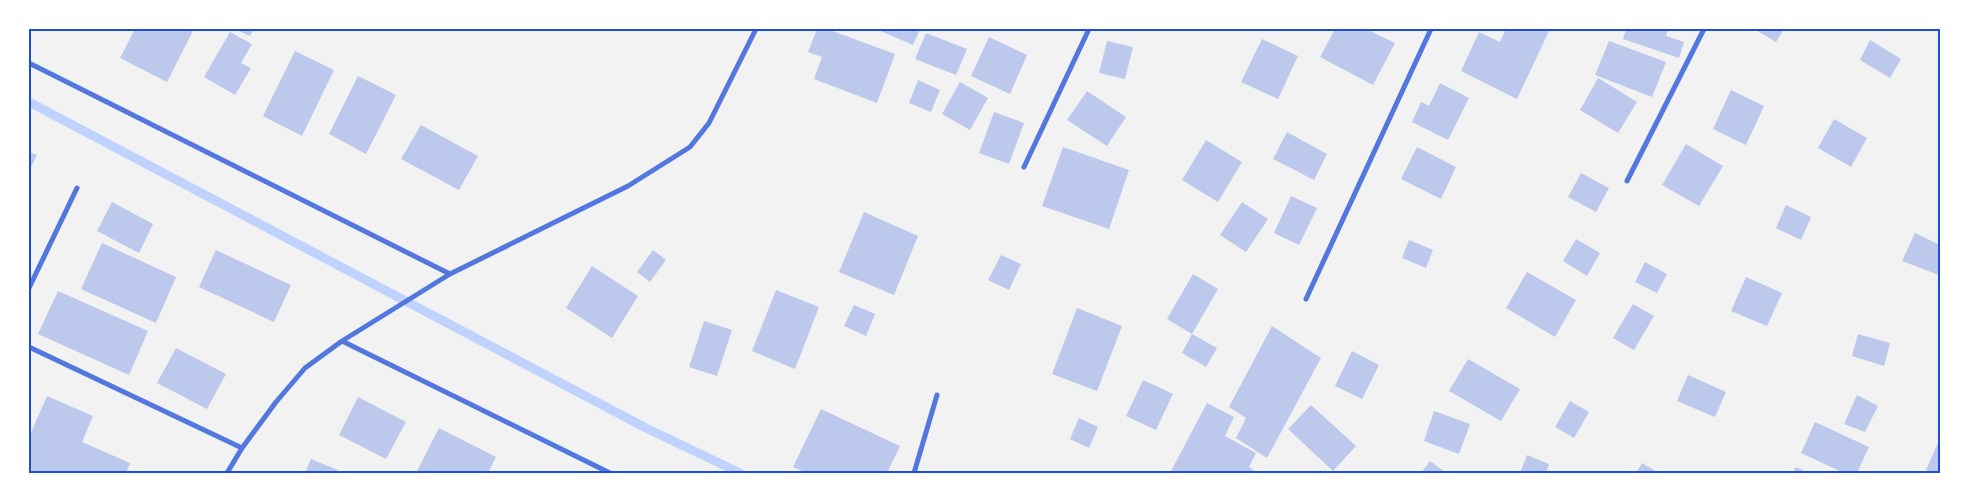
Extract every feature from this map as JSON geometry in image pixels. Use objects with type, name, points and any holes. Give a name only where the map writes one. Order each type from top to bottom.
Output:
[{"type":"street","points":[[227,473],[242,448],[276,402],[305,368],[342,341],[450,274],[628,186],[690,147],[709,123],[756,29]]},
{"type":"street","points":[[1024,167],[1089,29]]},
{"type":"street","points":[[1306,299],[1431,29]]},
{"type":"street","points":[[1627,181],[1704,29]]},
{"type":"street","points":[[29,64],[450,274]]},
{"type":"street","points":[[29,288],[77,188]]},
{"type":"street","points":[[342,341],[610,473]]},
{"type":"street","points":[[29,347],[242,448]]},
{"type":"street","points":[[914,473],[937,395]]},
{"type":"building","points":[[135,29],[162,29],[167,31],[168,29],[194,29],[167,82],[120,58]]},
{"type":"building","points":[[234,29],[254,29],[250,36]]},
{"type":"building","points":[[817,29],[827,29],[895,54],[877,103],[814,79],[822,57],[808,52]]},
{"type":"building","points":[[876,29],[920,29],[913,45]]},
{"type":"building","points":[[1335,29],[1366,29],[1395,43],[1373,85],[1320,57]]},
{"type":"building","points":[[1506,29],[1550,29],[1517,99],[1461,71],[1479,32],[1500,42]]},
{"type":"building","points":[[1626,29],[1668,29],[1666,36],[1684,42],[1679,58],[1623,39]]},
{"type":"building","points":[[1754,29],[1784,29],[1776,42]]},
{"type":"building","points":[[230,32],[252,44],[241,63],[251,68],[235,95],[204,77]]},
{"type":"building","points":[[926,33],[967,49],[956,75],[915,59]]},
{"type":"building","points":[[989,37],[1027,55],[1010,94],[971,76]]},
{"type":"building","points":[[1262,39],[1298,56],[1278,99],[1241,82]]},
{"type":"building","points":[[1870,40],[1901,59],[1890,78],[1860,60]]},
{"type":"building","points":[[1107,41],[1133,47],[1125,79],[1099,73]]},
{"type":"building","points":[[1609,41],[1666,62],[1652,97],[1595,75]]},
{"type":"building","points":[[295,51],[334,70],[302,136],[263,116]]},
{"type":"building","points":[[358,76],[396,95],[366,154],[329,134]]},
{"type":"building","points":[[1598,78],[1637,102],[1618,133],[1580,110]]},
{"type":"building","points":[[918,80],[940,90],[931,112],[909,103]]},
{"type":"building","points":[[960,82],[988,98],[970,130],[942,114]]},
{"type":"building","points":[[1440,83],[1469,98],[1448,140],[1412,122],[1421,102],[1429,106]]},
{"type":"building","points":[[1731,90],[1764,106],[1746,145],[1713,129]]},
{"type":"building","points":[[1087,91],[1126,117],[1107,146],[1067,120]]},
{"type":"building","points":[[994,112],[1024,123],[1009,164],[979,153]]},
{"type":"building","points":[[1834,119],[1867,138],[1851,167],[1818,148]]},
{"type":"building","points":[[421,125],[478,156],[459,190],[401,159]]},
{"type":"building","points":[[1287,132],[1327,154],[1314,180],[1273,159]]},
{"type":"building","points":[[1206,140],[1242,162],[1218,202],[1182,180]]},
{"type":"building","points":[[1686,144],[1723,166],[1699,206],[1662,185]]},
{"type":"building","points":[[1063,147],[1129,170],[1109,229],[1042,206]]},
{"type":"building","points":[[1417,147],[1456,167],[1441,199],[1401,179]]},
{"type":"building","points":[[29,152],[37,155],[29,171]]},
{"type":"building","points":[[1581,173],[1609,188],[1596,212],[1568,197]]},
{"type":"building","points":[[1291,196],[1317,208],[1299,245],[1274,233]]},
{"type":"building","points":[[112,202],[153,224],[139,253],[97,231]]},
{"type":"building","points":[[1242,202],[1268,219],[1246,252],[1220,235]]},
{"type":"building","points":[[1786,205],[1811,217],[1801,240],[1776,228]]},
{"type":"building","points":[[864,212],[918,236],[894,295],[839,272]]},
{"type":"building","points":[[1915,233],[1940,245],[1939,275],[1902,261]]},
{"type":"building","points":[[1576,239],[1600,253],[1587,276],[1563,261]]},
{"type":"building","points":[[1409,240],[1433,250],[1426,268],[1402,258]]},
{"type":"building","points":[[102,243],[176,277],[156,323],[81,289]]},
{"type":"building","points":[[216,250],[291,285],[274,322],[199,287]]},
{"type":"building","points":[[653,250],[666,260],[650,282],[637,272]]},
{"type":"building","points":[[1001,255],[1021,264],[1009,290],[988,280]]},
{"type":"building","points":[[1645,262],[1667,274],[1657,293],[1635,282]]},
{"type":"building","points":[[592,266],[638,296],[612,338],[566,308]]},
{"type":"building","points":[[1527,272],[1576,300],[1555,337],[1506,308]]},
{"type":"building","points":[[1193,274],[1218,289],[1192,334],[1167,319]]},
{"type":"building","points":[[1746,277],[1782,293],[1767,326],[1731,311]]},
{"type":"building","points":[[776,290],[819,307],[795,369],[752,351]]},
{"type":"building","points":[[58,291],[148,331],[129,375],[38,334]]},
{"type":"building","points":[[1633,304],[1654,316],[1634,350],[1613,338]]},
{"type":"building","points":[[854,305],[875,314],[866,336],[844,326]]},
{"type":"building","points":[[1077,308],[1122,326],[1097,391],[1052,374]]},
{"type":"building","points":[[704,321],[732,330],[717,376],[689,367]]},
{"type":"building","points":[[1272,326],[1321,358],[1267,458],[1236,438],[1246,418],[1229,407]]},
{"type":"building","points":[[1192,334],[1217,348],[1206,367],[1182,353]]},
{"type":"building","points":[[1858,334],[1890,343],[1884,366],[1852,356]]},
{"type":"building","points":[[176,348],[226,374],[207,409],[157,383]]},
{"type":"building","points":[[1352,351],[1379,365],[1362,399],[1335,386]]},
{"type":"building","points":[[1468,359],[1520,389],[1501,421],[1449,391]]},
{"type":"building","points":[[1688,375],[1726,392],[1715,417],[1677,401]]},
{"type":"building","points":[[1143,380],[1173,394],[1156,430],[1126,416]]},
{"type":"building","points":[[1857,395],[1878,406],[1865,432],[1844,424]]},
{"type":"building","points":[[47,396],[93,416],[82,442],[130,463],[126,473],[29,473],[29,437]]},
{"type":"building","points":[[358,397],[406,422],[386,459],[339,435]]},
{"type":"building","points":[[1570,401],[1589,412],[1574,438],[1555,427]]},
{"type":"building","points":[[1207,403],[1234,417],[1225,436],[1256,453],[1249,467],[1257,473],[1170,473]]},
{"type":"building","points":[[1311,405],[1356,446],[1333,471],[1288,429]]},
{"type":"building","points":[[821,409],[900,446],[887,473],[807,473],[793,467]]},
{"type":"building","points":[[1434,411],[1470,424],[1459,454],[1424,441]]},
{"type":"building","points":[[1079,418],[1098,427],[1089,448],[1070,439]]},
{"type":"building","points":[[1815,422],[1869,447],[1857,473],[1844,473],[1801,453]]},
{"type":"building","points":[[439,428],[496,457],[488,473],[416,473]]},
{"type":"building","points":[[1940,438],[1940,473],[1932,473],[1926,470]]},
{"type":"building","points":[[1527,455],[1549,464],[1546,473],[1520,473]]},
{"type":"building","points":[[311,459],[338,470],[336,473],[305,473]]},
{"type":"building","points":[[1430,461],[1446,473],[1421,473]]},
{"type":"building","points":[[1642,463],[1659,473],[1636,473]]},
{"type":"building","points":[[1796,467],[1808,473],[1793,473]]},
{"type":"waterway","points":[[29,102],[646,428],[740,473]]}]
